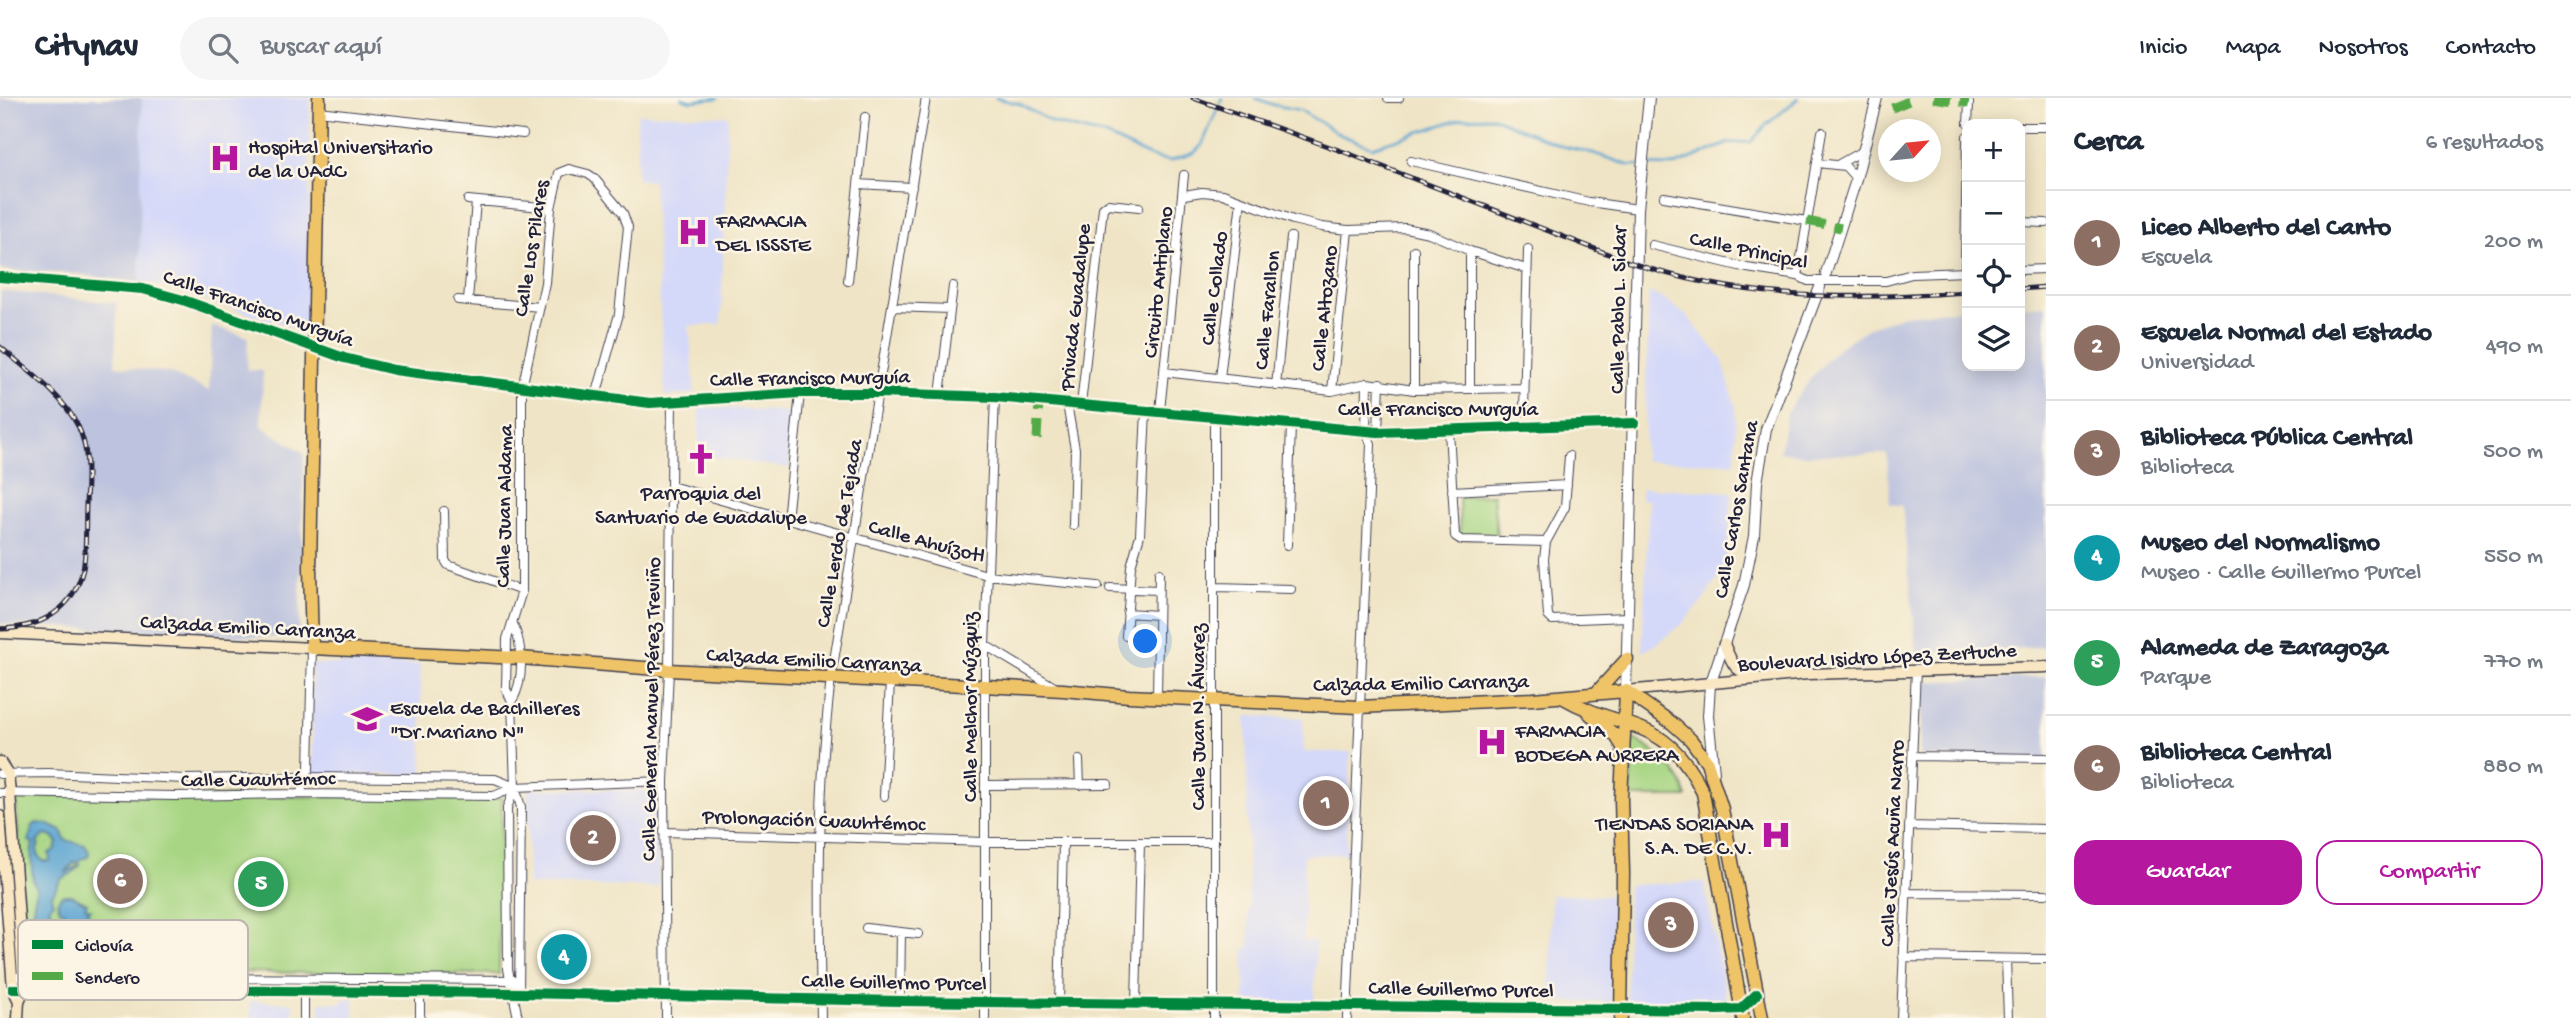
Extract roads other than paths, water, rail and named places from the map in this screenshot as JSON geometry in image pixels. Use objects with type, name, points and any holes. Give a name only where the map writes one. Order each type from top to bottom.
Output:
[{"type":"main road","points":[[312,648],[310,568],[318,104]]},
{"type":"main road","name":"Calzada Emilio Carranza","points":[[0,634],[514,658],[668,670],[1359,707],[1626,691]]},
{"type":"main road","points":[[1724,644],[1734,667],[1741,673],[1764,678]]},
{"type":"main road","points":[[1597,692],[1627,659]]},
{"type":"main road","name":"Boulevard Isidro López Zertuche","points":[[1626,691],[1764,678],[1916,669],[2046,667]]},
{"type":"main road","points":[[1621,1013],[1623,747],[1626,691]]},
{"type":"main road","points":[[1626,691],[1657,711],[1691,740],[1707,762],[1715,785],[1762,1018]]},
{"type":"main road","points":[[1562,696],[1608,729],[1623,747]]},
{"type":"main road","points":[[1581,708],[1642,727],[1677,751],[1692,770],[1703,793],[1742,1014]]},
{"type":"main road","points":[[0,762],[4,774],[10,865],[7,892],[15,935],[18,983]]},
{"type":"main road","points":[[0,816],[7,833]]},
{"type":"main road","points":[[1713,852],[1736,914],[1742,922]]},
{"type":"main road","points":[[1728,928],[1738,929],[1751,965]]},
{"type":"main road","points":[[18,1018],[19,1000]]},
{"type":"street","name":"Calle Lerdo de Tejada","points":[[821,1018],[818,838],[823,742],[926,98]]},
{"type":"street","points":[[1388,98],[1399,98]]},
{"type":"street","name":"Calle Pablo L. Sidar","points":[[1626,691],[1630,423],[1638,209],[1649,98]]},
{"type":"street","points":[[1826,273],[1855,183],[1877,100]]},
{"type":"street","points":[[1968,119],[1969,103]]},
{"type":"street","points":[[318,104],[523,134]]},
{"type":"street","points":[[848,281],[865,117]]},
{"type":"street","points":[[2025,127],[2046,127]]},
{"type":"street","points":[[1798,276],[1822,132]]},
{"type":"street","points":[[1839,164],[1864,150]]},
{"type":"street","points":[[1411,161],[1588,202],[1638,209]]},
{"type":"street","points":[[1817,163],[1839,164],[1850,171],[1855,183]]},
{"type":"street","name":"Calle Los Pilares","points":[[522,388],[547,264],[551,208],[559,173],[569,169],[588,174],[600,184],[623,213],[628,227],[619,314],[596,396]]},
{"type":"street","name":"Circuito Antiplano","points":[[1160,411],[1184,175]]},
{"type":"street","points":[[1966,245],[1967,182]]},
{"type":"street","points":[[858,184],[912,187]]},
{"type":"street","name":"Circuito Antiplano","points":[[1184,195],[1213,192],[1322,227],[1348,230],[1405,228],[1429,233],[1470,251],[1527,269]]},
{"type":"street","points":[[1664,197],[1807,221]]},
{"type":"street","points":[[468,300],[472,200],[551,208]]},
{"type":"street","name":"Calle Collado","points":[[1220,379],[1241,201]]},
{"type":"street","name":"Privada Guadalupe","points":[[1081,405],[1103,208],[1108,204],[1139,207]]},
{"type":"street","points":[[2025,222],[2046,223]]},
{"type":"street","name":"Calle Altozano","points":[[1332,391],[1348,230]]},
{"type":"street","name":"Calle Farallon","points":[[1276,386],[1291,237]]},
{"type":"street","name":"Calle Principal","points":[[1653,245],[1747,268],[1798,276],[1808,281],[1886,281],[1912,274],[1962,272]]},
{"type":"street","points":[[1524,411],[1528,249]]},
{"type":"street","points":[[1413,390],[1414,250]]},
{"type":"street","points":[[1470,251],[1470,389]]},
{"type":"street","points":[[2025,270],[2046,269]]},
{"type":"street","name":"Calle Francisco Murguía","points":[[0,277],[143,289],[183,300],[313,347],[394,370],[650,402],[800,393],[995,397],[1378,432],[1630,423]]},
{"type":"street","points":[[940,395],[953,286]]},
{"type":"street","name":"Calle Carlos Santana","points":[[1715,785],[1708,716],[1710,685],[1735,616],[1750,557],[1761,452],[1766,429],[1820,287]]},
{"type":"street","points":[[458,300],[540,307]]},
{"type":"street","points":[[893,307],[950,309]]},
{"type":"street","name":"Circuito Antiplano","points":[[1164,372],[1332,391],[1367,383],[1413,390],[1524,388]]},
{"type":"street","points":[[1346,1018],[1371,444],[1366,431],[1367,383]]},
{"type":"street","points":[[1371,444],[1378,432],[1380,383]]},
{"type":"street","name":"Calle Juan Aldama","points":[[512,701],[519,690],[514,658],[507,639],[522,591],[522,388]]},
{"type":"street","points":[[787,520],[800,393]]},
{"type":"street","name":"Calle Melchor Múzquiz","points":[[985,1018],[985,645],[995,397]]},
{"type":"street","name":"Calle General Manuel Pérez Treviño","points":[[666,1018],[664,781],[672,401]]},
{"type":"street","points":[[1067,404],[1074,441],[1073,525]]},
{"type":"street","points":[[1126,636],[1131,566],[1140,535],[1146,411]]},
{"type":"street","name":"Calle Juan N. Álvarez","points":[[1214,416],[1214,1018]]},
{"type":"street","points":[[1287,545],[1291,425]]},
{"type":"street","points":[[1448,430],[1454,533],[1457,539],[1546,542]]},
{"type":"street","points":[[1569,456],[1565,507],[1546,542],[1544,573],[1550,619],[1628,617]]},
{"type":"street","points":[[1452,491],[1567,485]]},
{"type":"street","name":"Calle Ahuízotl","points":[[671,486],[987,575],[1098,586]]},
{"type":"street","points":[[444,511],[445,560],[448,565],[522,591]]},
{"type":"street","points":[[1157,696],[1159,573]]},
{"type":"street","points":[[1215,587],[1291,589]]},
{"type":"street","points":[[1110,588],[1158,590]]},
{"type":"street","points":[[1127,613],[1158,615]]},
{"type":"street","name":"Calle Juan Aldama","points":[[513,624],[520,639],[506,689],[512,701],[515,787],[521,807],[514,980]]},
{"type":"street","points":[[985,645],[1058,690]]},
{"type":"street","points":[[302,794],[304,778],[309,769],[312,648]]},
{"type":"street","name":"Calle Jesús Acuña Narro","points":[[1901,1018],[1916,669]]},
{"type":"street","points":[[884,796],[890,682]]},
{"type":"street","points":[[1914,756],[2046,758]]},
{"type":"street","points":[[1079,760],[1080,785]]},
{"type":"street","points":[[309,769],[315,777],[316,794]]},
{"type":"street","name":"Calle Cuauhtémoc","points":[[4,774],[48,773],[186,779],[495,779],[515,787]]},
{"type":"street","name":"Calle Cuauhtémoc","points":[[5,792],[176,796],[494,796],[515,787],[664,781]]},
{"type":"street","points":[[986,785],[1108,784]]},
{"type":"street","name":"Calle Juan Aldama","points":[[515,787],[507,808],[518,1018]]},
{"type":"street","points":[[1909,826],[2046,829]]},
{"type":"street","name":"Prolongación Cuauhtémoc","points":[[664,832],[986,842],[1214,842]]},
{"type":"street","points":[[1059,1003],[1063,842]]},
{"type":"street","points":[[1136,1004],[1140,843]]},
{"type":"street","points":[[1908,893],[2046,894]]},
{"type":"street","points":[[866,928],[918,934]]},
{"type":"street","points":[[900,1002],[901,932]]},
{"type":"street","points":[[1903,957],[2046,958]]},
{"type":"street","points":[[2006,959],[2008,1018]]},
{"type":"street","points":[[248,979],[514,980]]},
{"type":"street","points":[[257,992],[258,979]]},
{"type":"street","points":[[304,980],[304,1018]]},
{"type":"street","name":"Calle Guillermo Purcel","points":[[248,992],[666,994],[900,1002],[1347,1005],[1742,1014]]},
{"type":"street","points":[[420,993],[420,1018]]},
{"type":"street","points":[[1742,1014],[1757,994]]},
{"type":"water","points":[[36,823],[47,824],[62,831],[65,840],[85,845],[89,852],[88,857],[78,863],[74,862],[65,873],[81,864],[61,879],[51,897],[53,903],[49,908],[52,913],[67,918],[57,902],[62,895],[72,895],[87,903],[85,907],[91,909],[88,911],[89,920],[36,920],[33,843],[29,841],[32,827]],"holes":[[[45,835],[54,837],[57,842],[55,850],[49,853],[50,861],[43,861],[38,856],[37,842]]]},
{"type":"waterway","points":[[682,98],[691,101],[718,98]]},
{"type":"waterway","points":[[996,98],[1020,104],[1053,123],[1106,136],[1149,156],[1169,161],[1194,153],[1202,145],[1222,98]]},
{"type":"waterway","points":[[1255,98],[1300,110],[1341,135],[1372,147],[1463,118],[1493,117],[1561,146],[1628,165],[1673,166],[1729,143],[1751,142],[1766,125],[1799,98]]},
{"type":"railway","points":[[1193,98],[1347,153],[1629,262],[1671,275],[1755,291],[1797,295],[1880,296],[1962,292]]},
{"type":"railway","points":[[2025,289],[2046,287]]},
{"type":"railway","points":[[0,347],[43,383],[71,414],[82,435],[87,475],[84,561],[78,584],[63,606],[41,621],[0,629]]},
{"type":"place","name":"Hospital Universitario de la UAdC","points":[[225,158]]},
{"type":"place","name":"FARMACIA DEL ISSSTE","points":[[693,232]]},
{"type":"place","name":"Parroquia del Santuario de Guadalupe","points":[[701,459]]},
{"type":"place","name":"Escuela de Bachilleres \"Dr.Mariano N\"","points":[[367,719]]},
{"type":"place","name":"FARMACIA BODEGA AURRERA","points":[[1492,742]]},
{"type":"place","name":"Liceo Alberto del Canto","points":[[1326,803]]},
{"type":"place","name":"TIENDAS SORIANA S.A. DE C.V.","points":[[1776,835]]},
{"type":"place","name":"Escuela Normal del Estado","points":[[593,838]]},
{"type":"place","name":"Biblioteca Central","points":[[120,881]]},
{"type":"place","name":"Alameda de Zaragoza","points":[[261,884]]},
{"type":"place","name":"Biblioteca Pública Central","points":[[1671,925]]},
{"type":"place","name":"Museo del Normalismo","points":[[564,957]]}]
